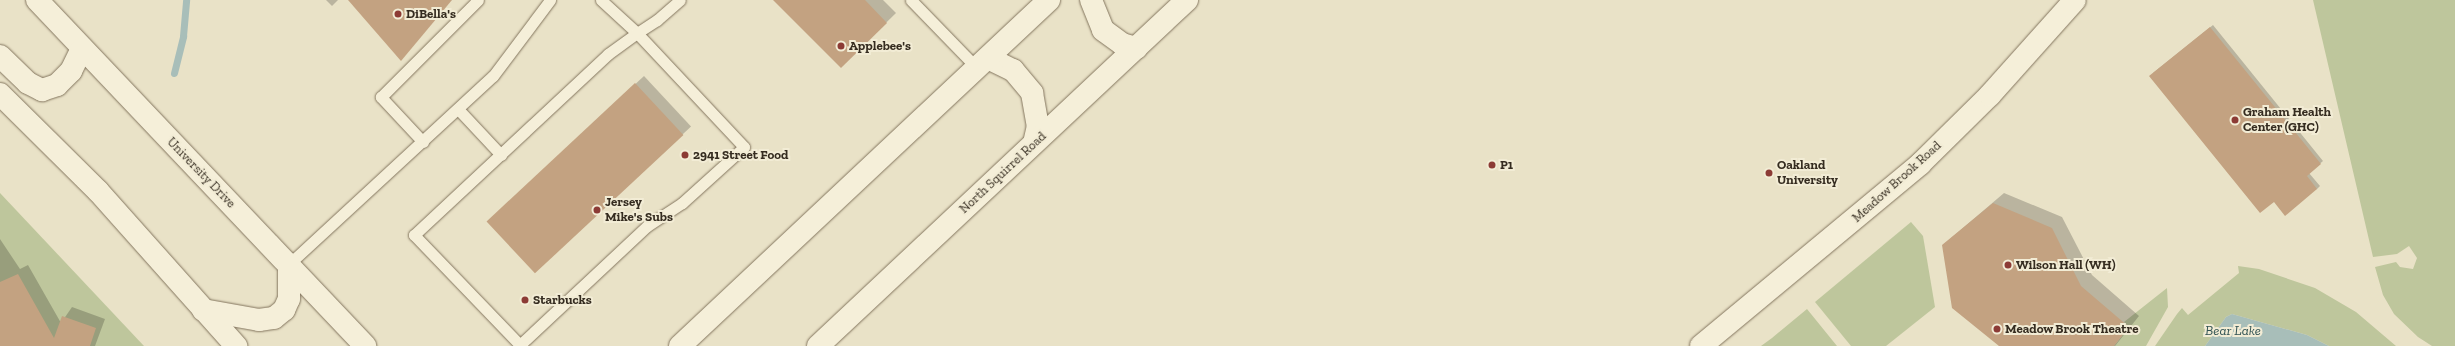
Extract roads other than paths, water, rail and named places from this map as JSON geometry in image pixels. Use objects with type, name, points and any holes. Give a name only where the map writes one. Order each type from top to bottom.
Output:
[{"type":"main road","points":[[26,0],[42,5]]},
{"type":"main road","points":[[680,346],[1049,0]]},
{"type":"main road","points":[[1091,0],[1103,30],[1122,44],[1136,48]]},
{"type":"main road","name":"North Squirrel Road","points":[[818,346],[1187,0]]},
{"type":"main road","name":"Meadow Brook Road","points":[[1701,346],[1920,164],[1990,95],[2076,0]]},
{"type":"main road","name":"University Drive","points":[[42,5],[289,264],[365,346]]},
{"type":"main road","points":[[0,56],[28,83],[42,90],[57,85],[71,71],[82,48]]},
{"type":"main road","points":[[982,63],[1013,70],[1032,93],[1038,126],[1034,143]]},
{"type":"main road","points":[[0,94],[98,191],[236,346]]},
{"type":"main road","points":[[203,310],[259,320],[274,318],[284,310],[289,299],[289,264]]},
{"type":"lane","points":[[423,142],[381,97],[478,0]]},
{"type":"lane","points":[[289,264],[423,142],[509,59],[550,0]]},
{"type":"lane","points":[[601,0],[637,33],[744,147],[682,203],[648,226],[520,345],[414,235],[637,33],[680,0]]},
{"type":"lane","points":[[911,0],[982,63]]},
{"type":"lane","points":[[458,109],[501,155]]},
{"type":"water","name":"Bear Lake","points":[[2232,314],[2307,335],[2329,346],[2205,346],[2226,317]]},
{"type":"waterway","points":[[174,73],[183,36],[186,0]]},
{"type":"place","name":"DiBella's","points":[[398,14]]},
{"type":"place","name":"Applebee's","points":[[841,46]]},
{"type":"place","name":"Graham Health Center (GHC)","points":[[2235,120]]},
{"type":"place","name":"2941 Street Food","points":[[685,155]]},
{"type":"place","name":"P1","points":[[1492,165]]},
{"type":"place","name":"Oakland University","points":[[1769,173]]},
{"type":"place","name":"Jersey Mike's Subs","points":[[597,210]]},
{"type":"place","name":"Wilson Hall (WH)","points":[[2008,265]]},
{"type":"place","name":"Starbucks","points":[[525,300]]},
{"type":"place","name":"Meadow Brook Theatre","points":[[1997,329]]}]
